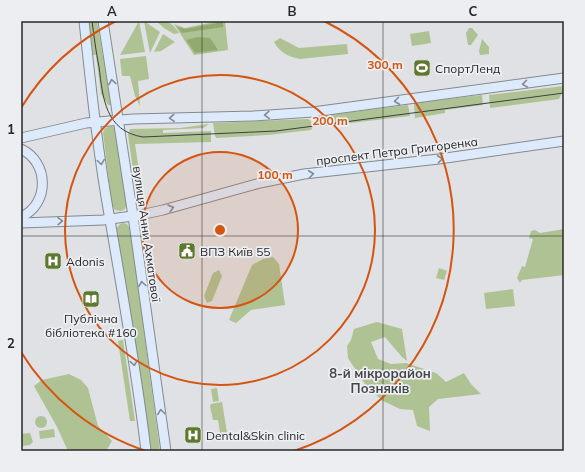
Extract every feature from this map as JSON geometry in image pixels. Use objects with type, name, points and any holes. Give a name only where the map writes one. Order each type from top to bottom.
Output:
[{"type":"main road","points":[[84,21],[109,219],[129,332],[146,451]]},
{"type":"main road","name":"вулиця Анни Ахматової","points":[[103,21],[120,126],[166,451]]},
{"type":"main road","points":[[21,138],[86,123],[313,112],[564,78]]},
{"type":"main road","name":"проспект Петра Григоренка","points":[[21,223],[109,219],[133,216],[163,210],[260,183],[304,174],[439,159],[564,141]]},
{"type":"main road","points":[[21,148],[32,156],[39,166],[43,182],[42,192],[38,202],[32,210],[21,217]]},
{"type":"green space","points":[[89,21],[97,21],[111,105],[108,105],[101,94],[96,55],[93,55]]},
{"type":"green space","points":[[139,21],[145,52],[120,55]]},
{"type":"green space","points":[[144,21],[160,32],[150,53]]},
{"type":"green space","points":[[156,21],[164,21],[169,23],[174,26],[179,33],[174,34]]},
{"type":"green space","points":[[225,21],[228,50],[194,55],[174,24],[185,28]]},
{"type":"green space","points":[[223,22],[223,27],[182,33],[177,27],[185,29]]},
{"type":"green space","points":[[469,28],[472,28],[478,35],[471,45],[468,45],[466,33]]},
{"type":"green space","points":[[429,31],[431,43],[412,46],[410,34]]},
{"type":"green space","points":[[163,34],[175,42],[161,51],[154,52]]},
{"type":"green space","points":[[198,37],[210,38],[218,50],[195,53],[186,40]]},
{"type":"green space","points":[[280,38],[299,48],[347,44],[348,54],[300,59],[285,54],[276,46],[274,42]]},
{"type":"green space","points":[[482,39],[489,47],[489,54],[480,55],[479,51]]},
{"type":"green space","points":[[146,56],[149,79],[138,81],[140,106],[135,96],[130,76],[122,76],[120,59]]},
{"type":"green space","points":[[564,86],[559,99],[490,108],[489,95]]},
{"type":"green space","points":[[482,95],[483,105],[445,110],[445,113],[415,118],[414,103]]},
{"type":"green space","points":[[408,105],[410,116],[317,127],[316,122],[321,116]]},
{"type":"green space","points":[[308,119],[311,121],[311,130],[268,135],[216,138],[213,123]]},
{"type":"green space","points":[[209,124],[203,128],[163,130],[163,133],[211,131],[211,142],[135,144],[143,197],[146,204],[138,203],[128,135],[130,129],[180,128]]},
{"type":"green space","points":[[112,126],[117,130],[127,204],[125,209],[121,211],[115,210],[112,205],[103,133],[105,128]]},
{"type":"green space","points":[[123,223],[127,224],[130,229],[160,451],[151,451],[136,346],[116,229]]},
{"type":"green space","points":[[564,229],[564,275],[522,280],[520,283],[517,278],[522,266],[525,267],[533,239],[529,238],[531,231],[535,230],[540,233]]},
{"type":"green space","points":[[273,257],[279,264],[285,305],[251,310],[236,323],[229,320],[252,265],[263,259]]},
{"type":"green space","points":[[439,268],[447,271],[444,280],[436,278]]},
{"type":"green space","points":[[219,270],[222,276],[212,301],[207,303],[204,296],[213,273]]},
{"type":"green space","points":[[513,289],[515,306],[486,309],[484,293]]},
{"type":"green space","points":[[377,322],[402,329],[407,361],[385,337],[371,342],[378,359],[391,364],[406,363],[436,373],[446,382],[464,373],[471,384],[481,394],[438,399],[429,407],[430,431],[417,426],[413,410],[400,409],[383,401],[367,387],[348,358],[347,346],[351,340],[354,329]]},
{"type":"green space","points":[[123,340],[135,421],[130,421],[118,341]]},
{"type":"green space","points":[[69,374],[81,380],[88,388],[98,426],[112,441],[106,451],[68,451],[57,427],[34,386],[42,380]]},
{"type":"green space","points":[[217,388],[219,401],[213,402],[211,389]]},
{"type":"green space","points":[[222,402],[227,433],[220,433],[218,420],[213,420],[210,406],[211,404]]},
{"type":"green space","points":[[39,416],[43,416],[47,422],[43,428],[39,428],[35,424],[35,420]]},
{"type":"green space","points":[[54,429],[55,437],[40,439],[39,431]]},
{"type":"green space","points":[[30,433],[33,442],[30,445],[21,446],[21,434]]},
{"type":"tram line","points":[[92,21],[102,90],[108,111],[113,120],[121,128],[130,134],[143,137],[276,131],[564,93]]},
{"type":"place","name":"СпортЛенд","points":[[422,68]]},
{"type":"place","name":"ВПЗ Київ 55","points":[[187,251]]},
{"type":"place","name":"Adonis","points":[[53,261]]},
{"type":"place","name":"Публічна бібліотека #160","points":[[91,299]]},
{"type":"place","name":"Dental&Skin clinic","points":[[193,435]]},
{"type":"district","name":"8-й мікрорайон Позняків","points":[[380,380]]}]
